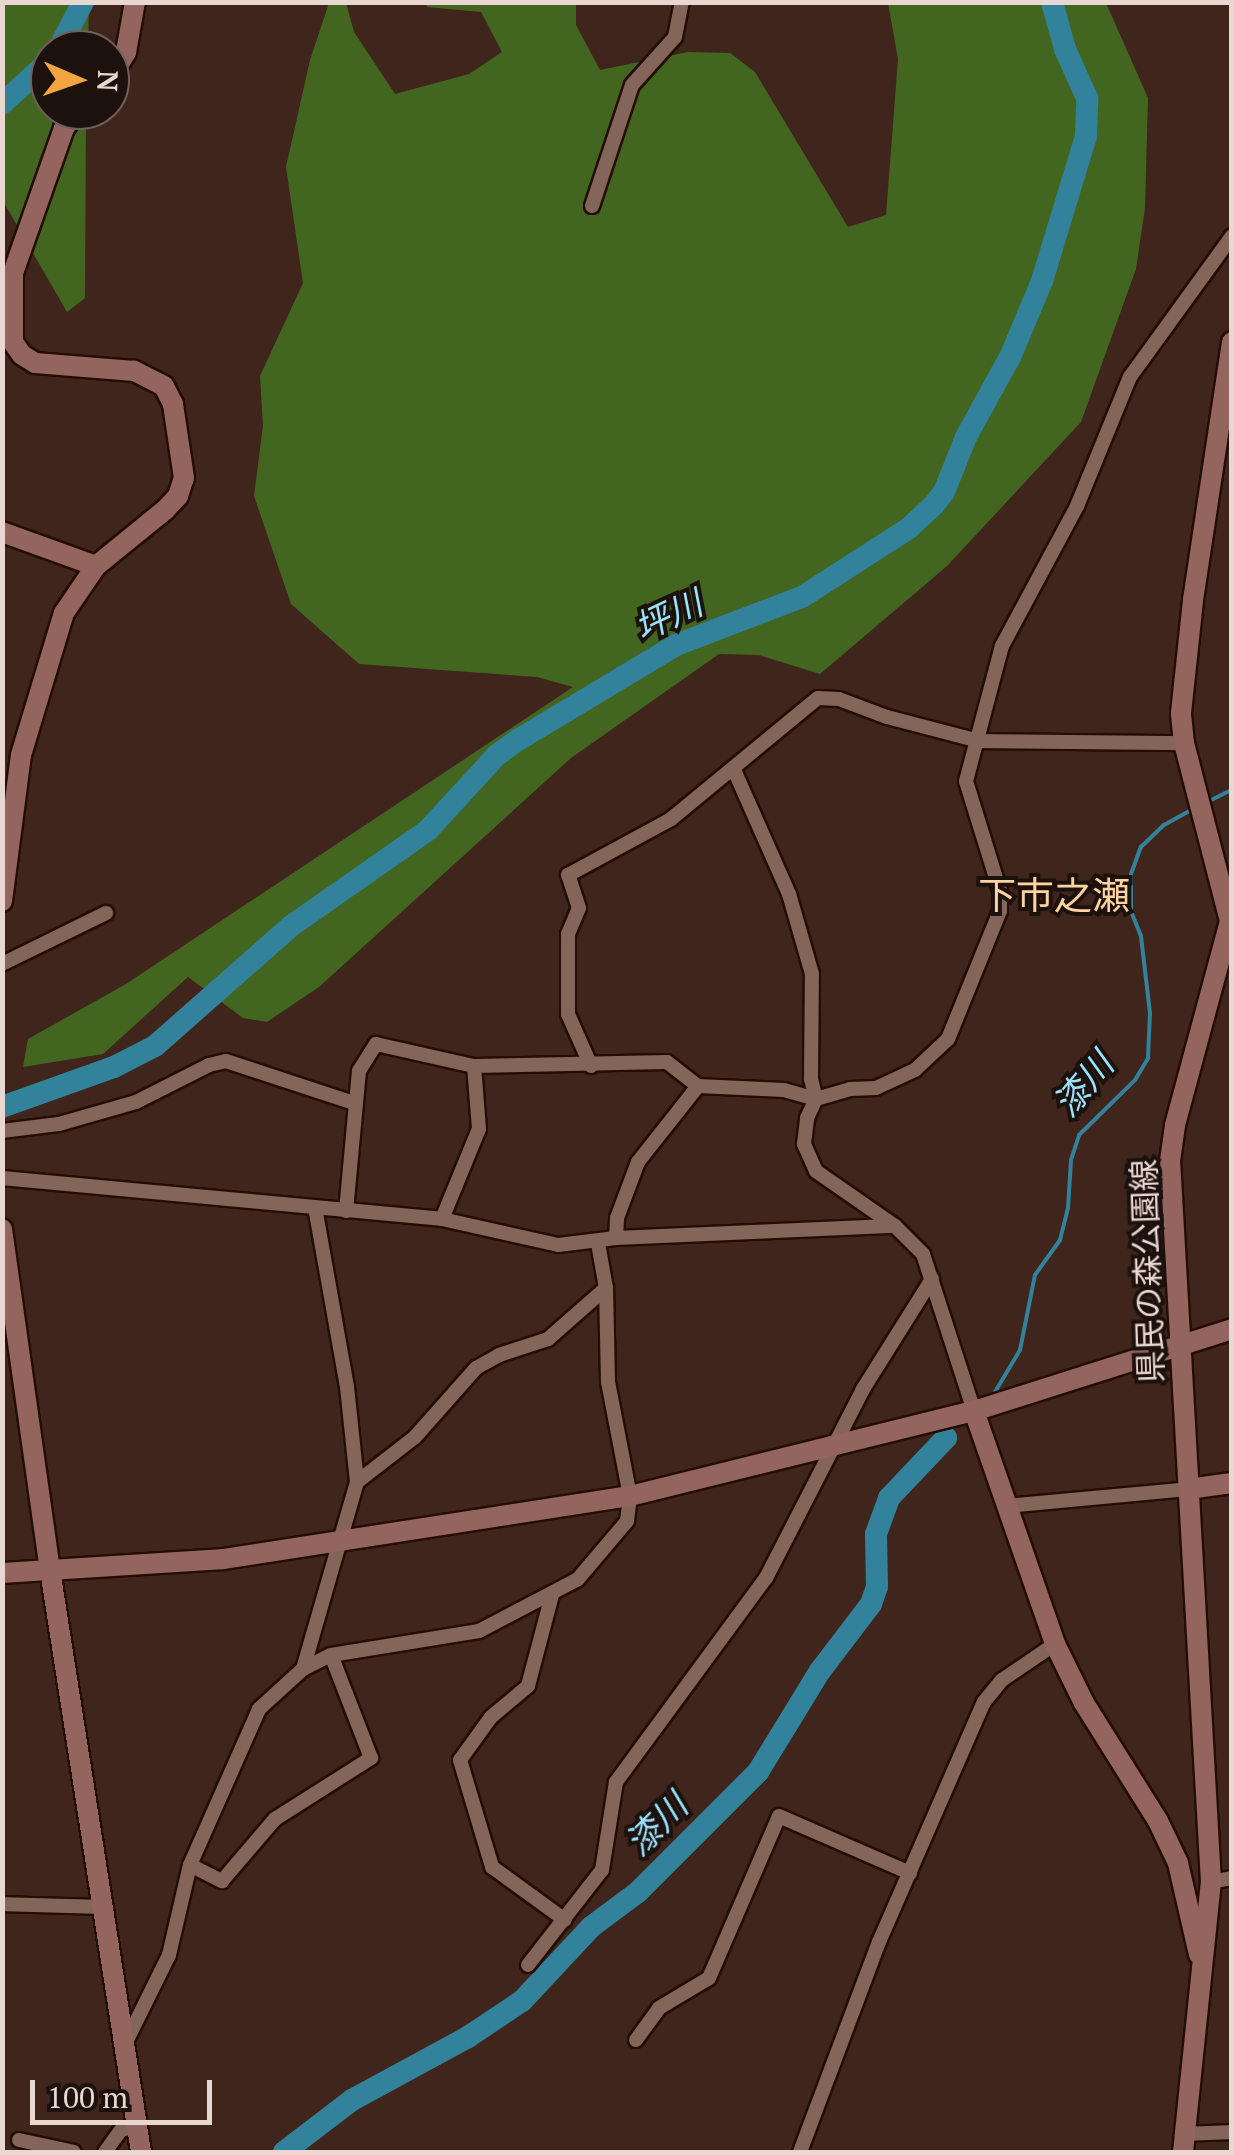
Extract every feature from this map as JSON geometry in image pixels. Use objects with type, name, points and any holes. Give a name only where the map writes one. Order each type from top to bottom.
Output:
[{"type":"street","points":[[130,30],[135,2]]},
{"type":"street","points":[[592,206],[632,86],[675,37],[682,2]]},
{"type":"street","points":[[2,900],[21,755],[59,626],[96,566],[178,496],[184,459],[173,404],[164,386],[151,377],[134,371],[36,363],[22,355],[13,342],[12,273],[63,130]]},
{"type":"street","points":[[346,1211],[354,1104],[360,1072],[376,1044],[474,1066],[667,1062],[698,1086],[784,1090],[816,1099],[850,1088],[876,1088],[914,1070],[948,1039],[1000,911],[1000,891],[966,780],[1002,646],[1077,506],[1130,377],[1232,236]]},
{"type":"street","name":"県民の森公園線","points":[[1184,2143],[1203,1985],[1221,1880],[1188,1489],[1170,1161],[1175,1124],[1230,921],[1187,752],[1182,713],[1193,600],[1232,342]]},
{"type":"street","points":[[2,532],[96,566]]},
{"type":"street","points":[[591,1066],[568,1014],[568,934],[579,908],[568,876],[642,838],[734,770],[818,698],[839,699],[887,718],[978,741],[1187,752]]},
{"type":"street","points":[[734,770],[789,894],[812,974],[811,1079],[816,1099],[807,1118],[804,1144],[816,1172],[895,1226],[922,1254],[1055,1644],[1178,1863],[1203,1985]]},
{"type":"street","points":[[2,964],[106,913]]},
{"type":"street","points":[[2,1131],[59,1124],[136,1102],[209,1065],[226,1061],[354,1104]]},
{"type":"street","points":[[442,1219],[480,1129],[474,1066]]},
{"type":"street","points":[[616,1238],[617,1218],[638,1162],[698,1086]]},
{"type":"street","points":[[2,1178],[442,1219],[558,1246],[616,1238],[895,1226]]},
{"type":"street","points":[[303,1669],[357,1482],[347,1387],[315,1208]]},
{"type":"street","points":[[2,1228],[50,1570],[141,2152]]},
{"type":"street","points":[[126,2042],[169,1955],[190,1865],[259,1710],[303,1669],[330,1655],[479,1631],[552,1595],[578,1579],[627,1521],[630,1496],[608,1382],[606,1288],[598,1242]]},
{"type":"street","points":[[528,1964],[602,1870],[616,1782],[766,1578],[863,1389],[932,1280]]},
{"type":"street","points":[[357,1482],[415,1438],[476,1368],[500,1355],[548,1340],[606,1288]]},
{"type":"street","points":[[2,1573],[223,1559],[630,1496],[974,1411],[1232,1328]]},
{"type":"street","points":[[1006,1506],[1232,1483]]},
{"type":"street","points":[[552,1595],[528,1686],[491,1717],[460,1760],[492,1867],[566,1920]]},
{"type":"street","points":[[800,2152],[910,1873],[984,1702],[1002,1680],[1055,1644]]},
{"type":"street","points":[[190,1865],[222,1881],[275,1819],[371,1758],[330,1655]]},
{"type":"street","points":[[636,2040],[658,2008],[709,1978],[779,1816],[910,1873]]},
{"type":"street","points":[[2,1904],[105,1907]]},
{"type":"street","points":[[105,2152],[122,2130],[137,2126]]},
{"type":"street","points":[[1184,2143],[1232,2132]]},
{"type":"street","points":[[19,2140],[74,2152]]},
{"type":"green space","points":[[2,3],[89,3],[88,30],[30,30],[30,130],[86,130],[85,298],[67,312],[3,201]]},
{"type":"green space","points":[[329,3],[346,3],[354,32],[395,94],[469,74],[502,52],[481,12],[427,7],[426,3],[576,3],[576,25],[600,70],[688,52],[730,53],[755,72],[848,227],[886,215],[898,59],[888,3],[1106,3],[1148,98],[1145,208],[1136,269],[1081,422],[947,566],[820,674],[759,655],[719,654],[571,758],[319,987],[267,1022],[243,1018],[188,977],[103,1054],[23,1067],[28,1039],[126,984],[573,687],[537,677],[359,664],[291,604],[254,496],[263,426],[260,376],[303,283],[286,167],[310,60]]},
{"type":"waterway","points":[[68,30],[83,2]]},
{"type":"waterway","name":"坪川","points":[[2,1107],[114,1067],[155,1046],[291,926],[428,830],[497,755],[518,740],[676,645],[802,597],[909,528],[933,506],[944,492],[966,437],[1011,355],[1042,281],[1086,136],[1087,98],[1065,49],[1052,2]]},
{"type":"waterway","points":[[2,104],[30,78]]},
{"type":"waterway","name":"漆川","points":[[1209,801],[1232,790]]},
{"type":"waterway","name":"漆川","points":[[992,1397],[1020,1350],[1035,1275],[1060,1240],[1068,1208],[1071,1160],[1079,1135],[1135,1080],[1148,1058],[1150,1013],[1141,936],[1131,911],[1131,874],[1141,847],[1164,825],[1191,810]]},
{"type":"waterway","name":"漆川","points":[[284,2152],[352,2100],[468,2037],[522,2001],[591,1927],[638,1892],[758,1772],[820,1671],[871,1604],[877,1587],[876,1534],[889,1498],[946,1438]]},
{"type":"district","name":"下市之瀬","points":[[1054,896]]}]
